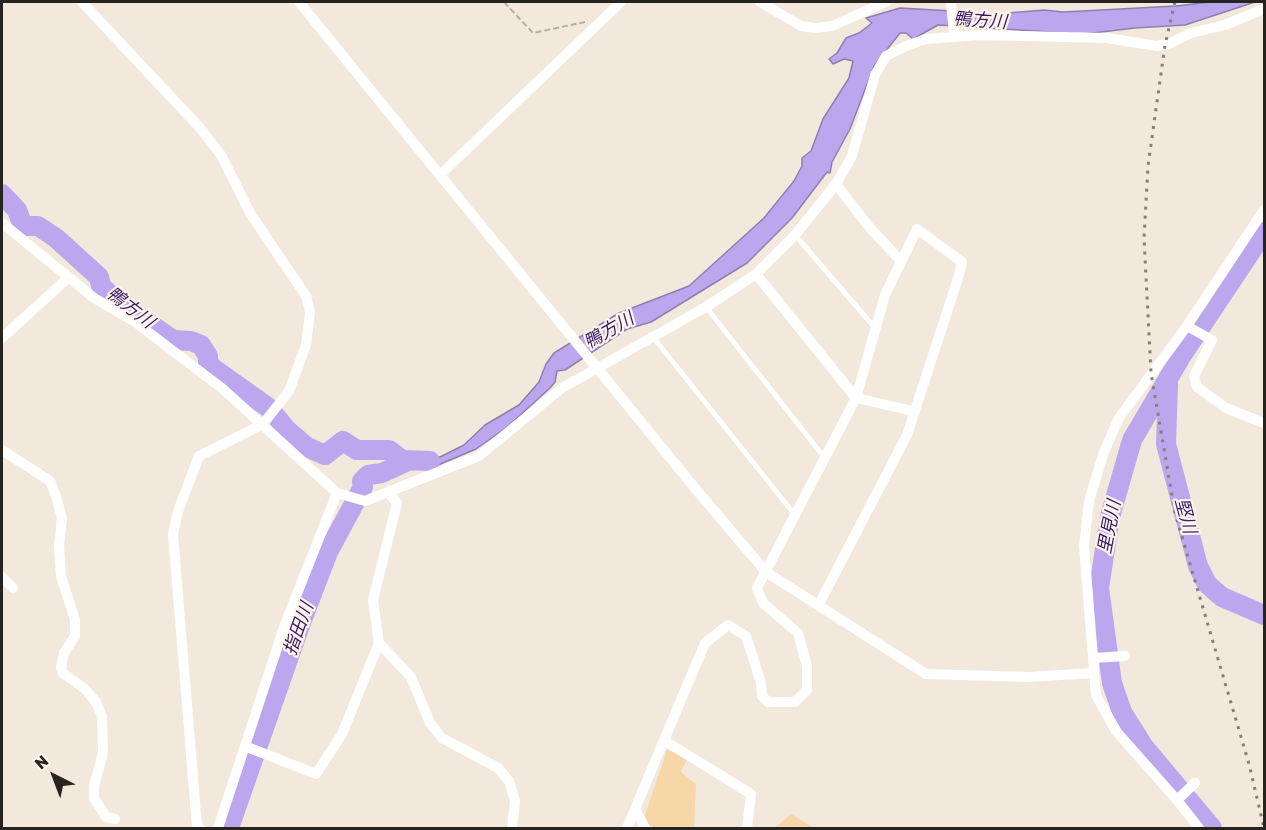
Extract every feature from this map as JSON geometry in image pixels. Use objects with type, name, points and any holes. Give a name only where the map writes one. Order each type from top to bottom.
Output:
[{"type":"street","points":[[82,2],[201,129],[220,155],[250,213],[306,296],[310,312],[306,345],[289,391],[265,420],[199,456],[178,511],[173,534],[197,827],[200,828]]},
{"type":"street","points":[[299,2],[598,370],[766,572],[926,674],[1028,677],[1094,673]]},
{"type":"street","points":[[440,175],[621,2]]},
{"type":"street","points":[[760,2],[801,26],[815,28],[832,26],[886,2]]},
{"type":"street","points":[[951,2],[954,35]]},
{"type":"street","points":[[2,223],[94,298],[135,322],[265,420],[340,494],[365,501],[479,456],[562,388],[598,370],[652,336],[706,307],[756,274],[795,235],[836,184],[852,156],[875,75],[886,56],[926,39],[954,35],[1107,38],[1146,46],[1158,46],[1171,43],[1191,33],[1225,25],[1264,9]]},
{"type":"street","points":[[836,184],[870,228],[900,260]]},
{"type":"street","points":[[1199,828],[1116,731],[1096,695],[1084,546],[1089,501],[1104,452],[1119,418],[1187,326],[1264,210]]},
{"type":"street","points":[[627,828],[666,741],[705,643],[728,625],[746,636],[761,683],[762,696],[768,702],[795,702],[807,690],[807,666],[798,633],[763,603],[757,588],[856,398],[885,295],[917,229],[962,262],[906,435],[819,604]]},
{"type":"street","points":[[756,274],[856,398],[913,411]]},
{"type":"street","points":[[2,338],[68,278]]},
{"type":"street","points":[[1187,326],[1212,340],[1194,376],[1197,387],[1226,408],[1264,423]]},
{"type":"street","points":[[2,450],[50,481],[56,496],[62,518],[59,546],[61,576],[75,620],[75,636],[64,653],[61,668],[63,673],[85,689],[96,702],[102,716],[103,753],[94,786],[94,798],[106,817],[115,819]]},
{"type":"street","points":[[247,747],[316,774],[342,734],[379,643],[373,600],[397,503],[388,492]]},
{"type":"street","points":[[218,828],[247,747],[285,624],[340,494]]},
{"type":"street","points":[[2,577],[13,588]]},
{"type":"street","points":[[379,643],[411,677],[430,723],[442,738],[498,768],[509,781],[514,801],[512,828]]},
{"type":"street","points":[[1093,658],[1125,656]]},
{"type":"street","points":[[666,741],[751,794],[747,828]]},
{"type":"street","points":[[1177,800],[1195,783]]},
{"type":"street","points":[[635,809],[645,828]]},
{"type":"lane","points":[[795,235],[876,329]]},
{"type":"lane","points":[[706,307],[820,452],[826,455]]},
{"type":"lane","points":[[652,336],[795,516]]},
{"type":"path","points":[[504,2],[533,33],[601,19]]},
{"type":"shaded area","points":[[667,750],[688,757],[681,772],[696,784],[694,828],[656,828],[643,821]]},
{"type":"shaded area","points":[[791,814],[814,828],[775,828]]},
{"type":"water","points":[[1210,2],[1255,2],[1185,25],[1084,34],[938,25],[913,39],[906,33],[900,33],[874,66],[850,129],[832,162],[830,173],[827,172],[792,218],[747,263],[651,322],[627,329],[565,370],[557,371],[555,382],[550,388],[506,428],[476,449],[438,465],[404,466],[403,456],[440,457],[464,445],[485,425],[519,405],[539,382],[546,364],[554,353],[619,313],[689,286],[764,218],[794,181],[802,166],[802,158],[811,151],[823,119],[849,78],[853,61],[844,59],[833,64],[829,59],[837,53],[846,38],[859,33],[872,23],[866,18],[900,8],[971,12],[971,16],[1007,15],[1008,13],[1044,10],[1063,12],[1176,6]]},
{"type":"waterway","name":"鴨方川","points":[[2,194],[17,210],[21,221],[26,226],[38,226],[56,238],[99,277],[101,286],[116,300],[173,340],[191,341],[201,345],[208,356],[208,363],[214,369],[269,408],[288,431],[307,447],[325,455],[343,441],[357,450],[389,450],[402,460],[430,461]]},
{"type":"waterway","name":"里見川","points":[[1212,828],[1144,747],[1122,712],[1112,683],[1099,588],[1110,517],[1132,440],[1182,355],[1264,232]]},
{"type":"waterway","name":"堅川","points":[[1168,384],[1166,444],[1198,566],[1207,584],[1222,597],[1264,615]]},
{"type":"waterway","name":"指田川","points":[[229,828],[328,552],[363,487],[362,481],[368,475],[382,473],[408,461]]},
{"type":"railway","points":[[1175,2],[1165,45],[1148,166],[1144,238],[1151,373],[1175,513],[1249,764],[1264,828]]}]
